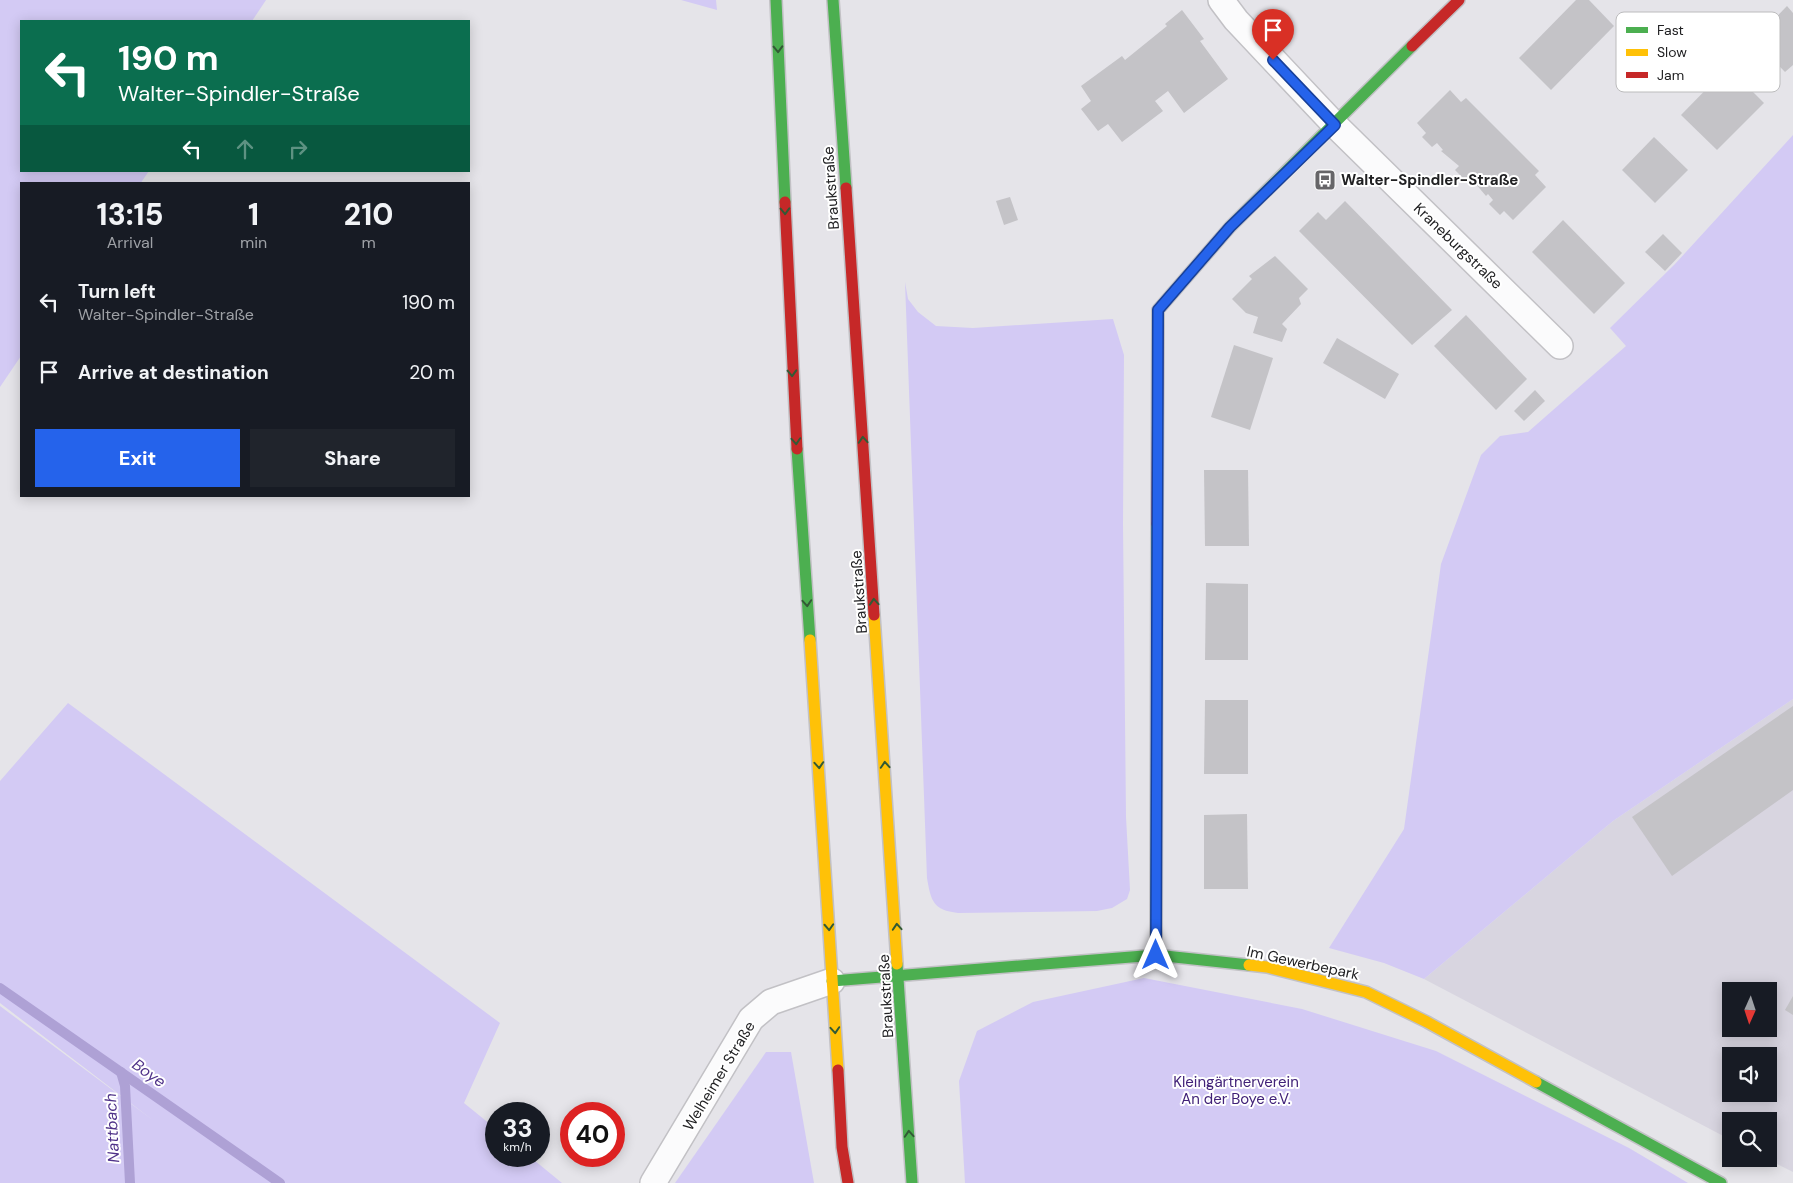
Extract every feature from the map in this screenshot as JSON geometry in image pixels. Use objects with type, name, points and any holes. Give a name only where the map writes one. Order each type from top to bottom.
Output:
[{"type":"main road","points":[[776,0],[792,392],[825,853],[842,1148],[848,1183]]},
{"type":"main road","name":"Braukstraße","points":[[834,0],[900,975],[912,1183]]},
{"type":"main road","points":[[1156,955],[1158,310],[1230,227],[1459,0]]},
{"type":"main road","name":"Im Gewerbepark","points":[[832,981],[1156,955],[1267,967],[1366,992],[1427,1022],[1721,1183]]},
{"type":"street","points":[[1220,0],[1236,20],[1335,125]]},
{"type":"street","name":"Kraneburgstraße","points":[[1335,125],[1560,346]]},
{"type":"street","name":"Welheimer Straße","points":[[653,1183],[751,1019],[771,1002],[832,981]]},
{"type":"shaded area","points":[[1793,699],[1793,1172],[1777,1164],[1777,1112],[1722,1112],[1722,1135],[1424,979],[1613,821]]},
{"type":"green space","points":[[0,0],[266,0],[253,20],[20,20],[20,172],[148,172],[141,182],[20,182],[20,357],[0,387]]},
{"type":"green space","points":[[681,0],[716,0],[717,10]]},
{"type":"green space","points":[[1793,135],[1793,699],[1613,821],[1424,979],[1384,963],[1329,948],[1404,829],[1441,564],[1481,455],[1500,436],[1528,432],[1626,346],[1610,328],[1675,264]]},
{"type":"green space","points":[[905,282],[908,299],[918,312],[936,326],[973,328],[1113,319],[1124,355],[1123,524],[1126,817],[1130,890],[1127,899],[1112,908],[1097,911],[958,913],[938,907],[930,893],[927,878]]},
{"type":"green space","points":[[68,703],[500,1023],[464,1103],[485,1120],[485,1167],[542,1167],[562,1183],[0,1183],[0,1006],[154,1121],[0,1003],[0,781]]},
{"type":"green space","name":"Kleingärtnerverein An der Boye e.V.","points":[[1144,978],[1302,1009],[1436,1051],[1629,1148],[1688,1183],[965,1183],[959,1081],[977,1031],[1033,1002]]},
{"type":"green space","points":[[766,1052],[791,1052],[814,1183],[675,1183]]},
{"type":"building","points":[[1576,0],[1589,0],[1614,26],[1551,90],[1519,58]]},
{"type":"building","points":[[1787,6],[1793,13],[1793,65],[1785,72],[1780,67],[1780,13]]},
{"type":"building","points":[[1182,10],[1204,39],[1200,41],[1228,79],[1184,113],[1168,91],[1155,101],[1163,111],[1122,142],[1108,124],[1098,131],[1081,109],[1091,101],[1081,86],[1122,56],[1125,60],[1167,26],[1165,24]]},
{"type":"building","points":[[1450,90],[1461,102],[1466,98],[1539,171],[1535,175],[1546,187],[1513,220],[1504,211],[1500,215],[1489,204],[1493,200],[1488,194],[1486,196],[1469,176],[1465,180],[1455,170],[1459,166],[1441,151],[1443,150],[1437,143],[1432,147],[1422,137],[1426,133],[1417,123]]},
{"type":"building","points":[[1704,92],[1753,92],[1764,103],[1717,150],[1681,115]]},
{"type":"building","points":[[1654,137],[1688,170],[1655,203],[1622,170]]},
{"type":"building","points":[[1010,197],[1018,220],[1004,225],[996,201]]},
{"type":"building","points":[[1345,201],[1452,310],[1412,345],[1299,231],[1318,212],[1326,220]]},
{"type":"building","points":[[1563,220],[1625,283],[1594,314],[1532,252]]},
{"type":"building","points":[[1663,234],[1682,253],[1665,271],[1645,252]]},
{"type":"building","points":[[1275,256],[1308,289],[1299,298],[1301,304],[1282,324],[1287,329],[1282,342],[1253,333],[1258,317],[1246,313],[1232,299],[1252,279],[1249,276]]},
{"type":"building","points":[[1466,315],[1527,379],[1496,410],[1434,346]]},
{"type":"building","points":[[1337,338],[1399,374],[1385,399],[1323,363]]},
{"type":"building","points":[[1234,345],[1273,358],[1250,430],[1211,417]]},
{"type":"building","points":[[1535,390],[1545,401],[1524,421],[1514,411]]},
{"type":"building","points":[[1204,470],[1248,470],[1249,546],[1205,546]]},
{"type":"building","points":[[1206,583],[1248,584],[1248,660],[1205,660]]},
{"type":"building","points":[[1205,700],[1248,700],[1248,774],[1204,774]]},
{"type":"building","points":[[1793,706],[1793,790],[1672,876],[1632,817]]},
{"type":"building","points":[[1247,814],[1248,889],[1204,889],[1204,815]]},
{"type":"building","points":[[1793,996],[1793,1015],[1785,1010]]},
{"type":"waterway","name":"Boye","points":[[0,988],[280,1183]]},
{"type":"waterway","name":"Nattbach","points":[[121,1072],[125,1086],[130,1183]]},
{"type":"traffic: fast","points":[[776,0],[785,202]]},
{"type":"traffic: fast","points":[[833,0],[846,188]]},
{"type":"traffic: fast","points":[[1158,326],[1158,310],[1230,227],[1412,46]]},
{"type":"traffic: fast","points":[[797,449],[810,640]]},
{"type":"traffic: fast","points":[[1156,955],[1157,524]]},
{"type":"traffic: fast","points":[[832,981],[1156,955],[1249,965]]},
{"type":"traffic: fast","points":[[897,964],[912,1183]]},
{"type":"traffic: fast","points":[[1536,1082],[1721,1183]]},
{"type":"traffic: slow","points":[[874,615],[897,964]]},
{"type":"traffic: slow","points":[[810,640],[838,1070]]},
{"type":"traffic: slow","points":[[1249,965],[1267,967],[1366,992],[1427,1022],[1536,1082]]},
{"type":"traffic: jam","points":[[1412,46],[1459,0]]},
{"type":"traffic: jam","points":[[846,188],[874,615]]},
{"type":"traffic: jam","points":[[785,202],[797,449]]},
{"type":"traffic: jam","points":[[1157,524],[1158,326]]},
{"type":"traffic: jam","points":[[838,1070],[842,1147],[848,1183]]},
{"type":"place","name":"Walter-Spindler-Straße","points":[[1325,180]]},
{"type":"route","points":[[1156,955],[1158,310],[1230,227],[1335,125],[1273,60]]}]
